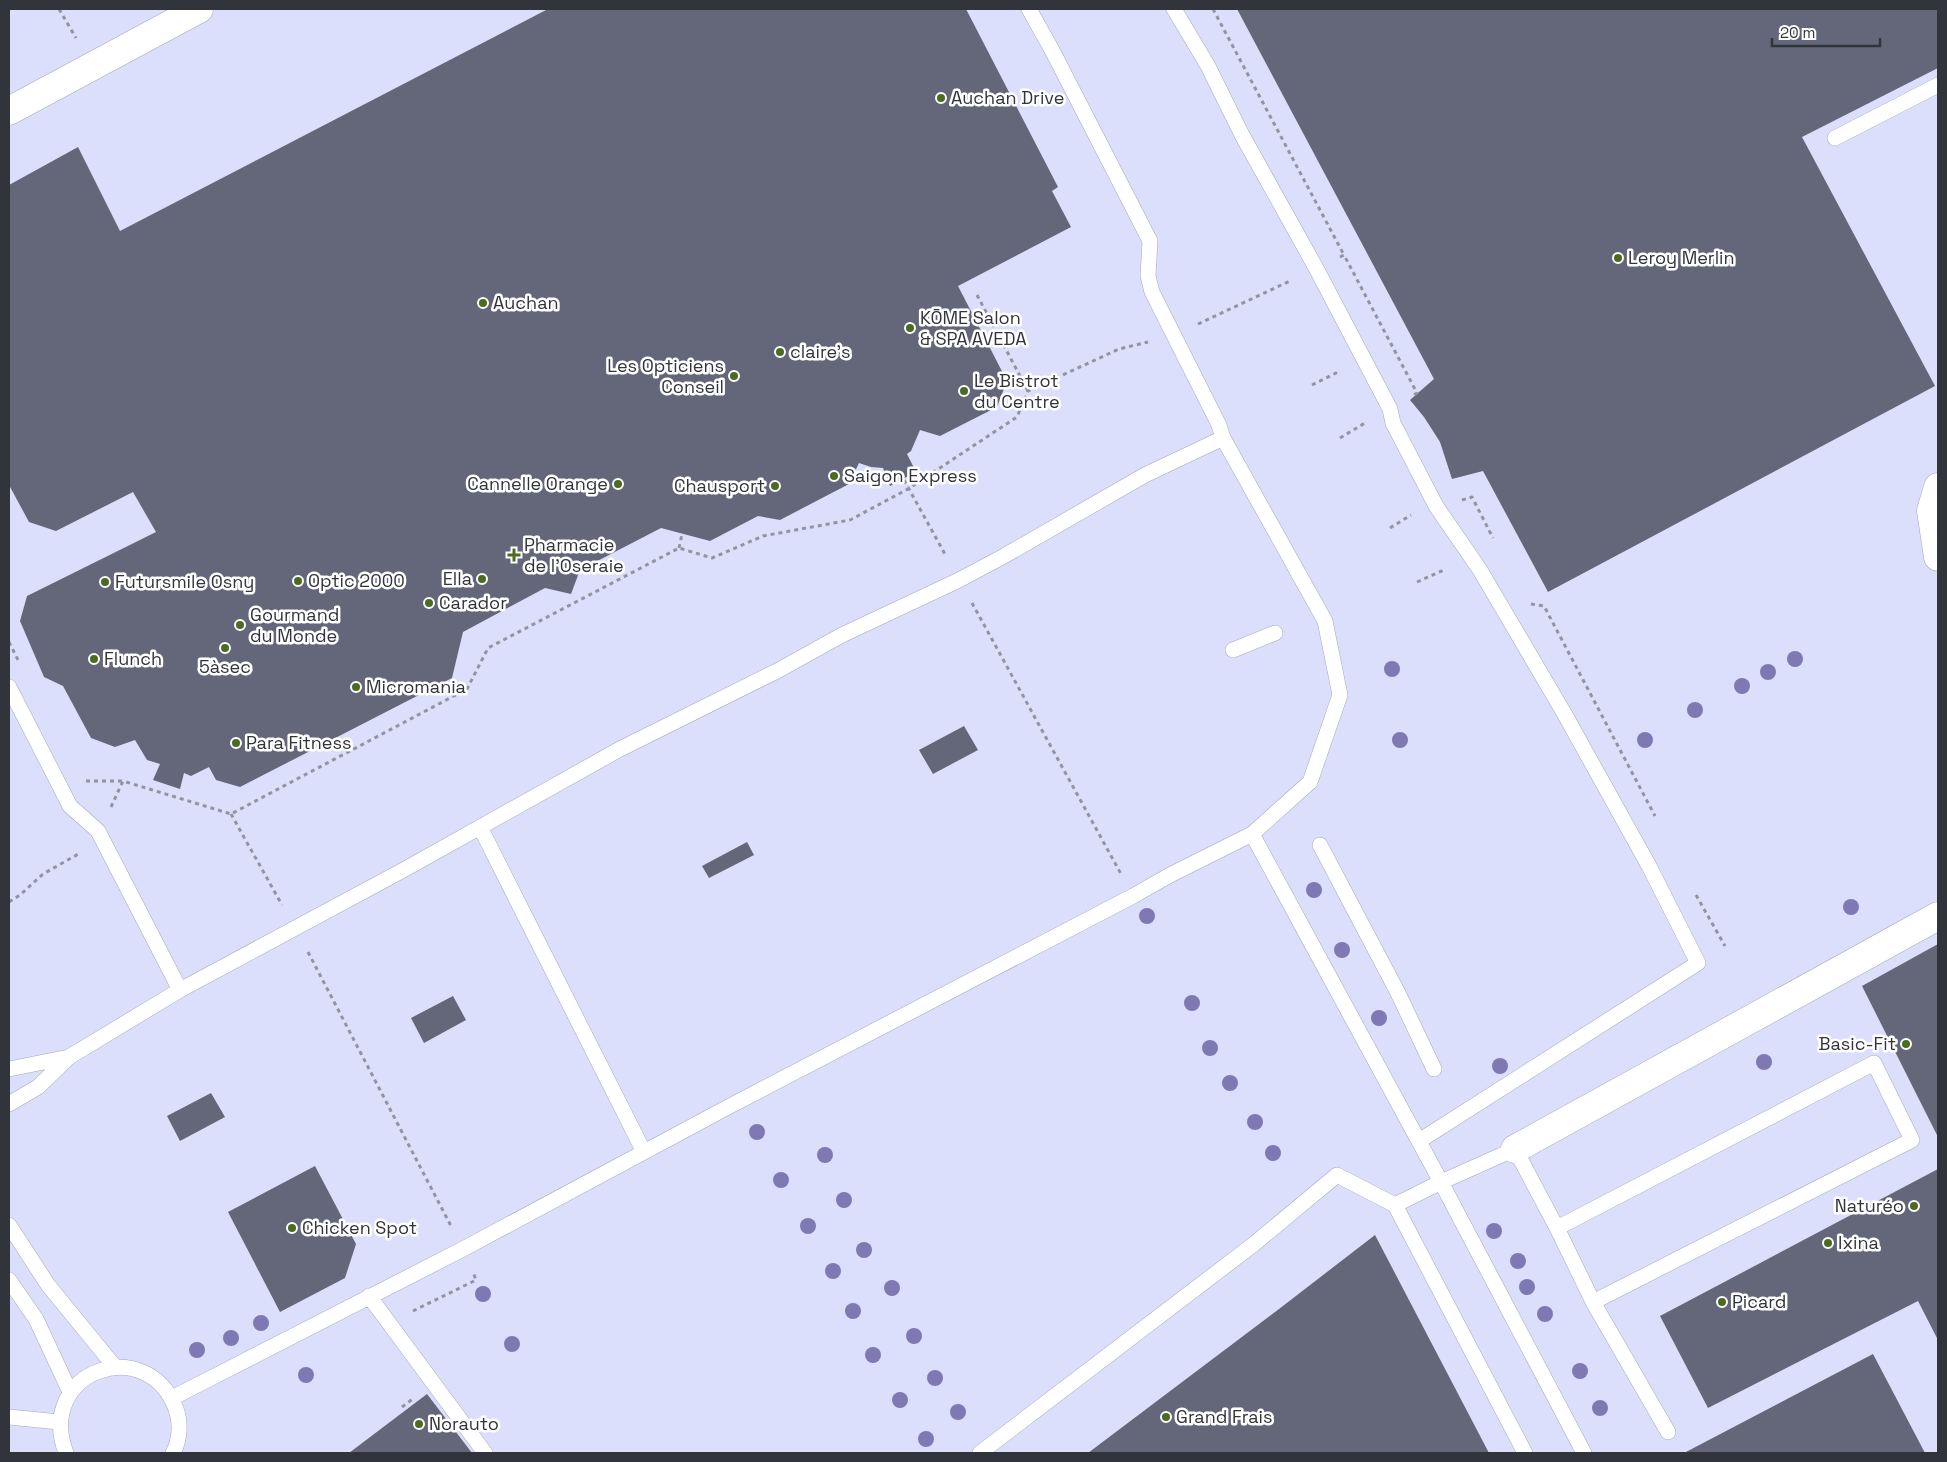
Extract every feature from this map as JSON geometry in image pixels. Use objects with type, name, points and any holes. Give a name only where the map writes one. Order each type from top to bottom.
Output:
[{"type":"street","points":[[9,111],[199,9]]},
{"type":"street","points":[[1938,487],[1931,511],[1938,557]]},
{"type":"street","points":[[1515,1149],[1938,916]]},
{"type":"lane","points":[[172,1398],[463,1249],[1170,875],[1252,834],[1310,782],[1340,695],[1325,621],[1223,438],[1173,336],[1152,292],[1148,276],[1150,241],[1029,9]]},
{"type":"lane","points":[[1174,9],[1208,66],[1242,135],[1316,268],[1390,409],[1393,423],[1436,506],[1480,570],[1564,713],[1649,866],[1698,963],[1419,1142]]},
{"type":"lane","points":[[1835,138],[1938,85]]},
{"type":"lane","points":[[9,1104],[38,1087],[69,1057],[180,990],[620,749],[777,671],[842,635],[959,580],[1145,475],[1223,438]]},
{"type":"lane","points":[[1233,650],[1275,633]]},
{"type":"lane","points":[[9,688],[70,806],[98,831],[180,990]]},
{"type":"lane","points":[[480,827],[644,1152]]},
{"type":"lane","points":[[1252,834],[1441,1182],[1584,1453]]},
{"type":"lane","points":[[1320,845],[1398,993],[1434,1069]]},
{"type":"lane","points":[[9,1069],[69,1057]]},
{"type":"lane","points":[[1557,1228],[1874,1063],[1912,1140],[1593,1302]]},
{"type":"lane","points":[[1395,1205],[1515,1149],[1557,1228],[1593,1302],[1668,1432]]},
{"type":"lane","points":[[980,1453],[1247,1249],[1336,1174],[1395,1205],[1525,1453]]},
{"type":"lane","points":[[9,1225],[48,1285],[115,1367]]},
{"type":"lane","points":[[9,1280],[36,1319],[70,1392]]},
{"type":"lane","points":[[369,1296],[485,1453]]},
{"type":"lane","points":[[66,1453],[60,1439],[59,1422],[63,1406],[70,1392],[82,1379],[98,1371],[115,1367],[132,1368],[148,1374],[162,1384],[172,1398],[178,1415],[179,1433],[172,1453]]},
{"type":"lane","points":[[9,1417],[59,1422]]},
{"type":"path","points":[[1213,9],[1417,392],[1340,438]]},
{"type":"path","points":[[230,814],[467,689],[488,648],[679,548],[712,558],[763,536],[850,520],[908,489],[1016,417],[1028,391],[1119,349],[1173,336],[1344,255]]},
{"type":"path","points":[[977,295],[1028,391]]},
{"type":"path","points":[[904,480],[1133,896]]},
{"type":"path","points":[[679,548],[682,534]]},
{"type":"path","points":[[9,902],[20,895],[43,874],[83,851],[98,831],[123,781],[230,814],[295,927],[463,1249],[476,1280],[405,1314]]},
{"type":"path","points":[[402,1407],[426,1389],[431,1379]]},
{"type":"shaded area","points":[[9,9],[1938,9],[1938,1453],[9,1453]]},
{"type":"building","points":[[548,9],[966,9],[1058,187],[1052,191],[1071,227],[958,286],[1007,381],[997,407],[940,436],[920,430],[911,451],[907,454],[916,472],[890,486],[883,468],[859,463],[849,484],[780,520],[758,516],[710,541],[661,528],[580,570],[571,594],[545,588],[463,632],[452,678],[240,787],[216,780],[209,767],[191,776],[184,773],[180,789],[153,780],[160,764],[147,760],[135,740],[115,747],[91,738],[63,686],[44,677],[20,621],[27,596],[156,532],[133,492],[56,531],[29,522],[9,485],[9,185],[78,147],[120,231]]},
{"type":"building","name":"Leroy Merlin","points":[[1237,9],[1938,9],[1938,68],[1802,137],[1935,386],[1548,592],[1483,471],[1452,479],[1440,442],[1424,417],[1410,400],[1434,379]]},
{"type":"building","points":[[964,726],[978,750],[933,774],[919,750]]},
{"type":"building","points":[[747,842],[754,855],[709,878],[702,866]]},
{"type":"building","points":[[1938,944],[1938,1137],[1862,986]]},
{"type":"building","points":[[453,996],[466,1020],[424,1043],[411,1018]]},
{"type":"building","points":[[211,1093],[225,1117],[180,1141],[167,1116]]},
{"type":"building","name":"Chicken Spot","points":[[315,1166],[356,1244],[345,1278],[280,1312],[228,1212]]},
{"type":"building","points":[[1938,1169],[1938,1340],[1918,1301],[1708,1408],[1660,1316]]},
{"type":"building","points":[[1375,1235],[1489,1453],[1088,1453],[1279,1309]]},
{"type":"building","points":[[1873,1354],[1925,1453],[1684,1453]]},
{"type":"building","name":"Norauto","points":[[427,1394],[472,1453],[349,1453]]},
{"type":"place","name":"Auchan Drive","points":[[941,98]]},
{"type":"place","name":"Leroy Merlin","points":[[1618,258]]},
{"type":"place","name":"Auchan","points":[[483,303]]},
{"type":"place","name":"KŌME Salon & SPA AVEDA","points":[[910,328]]},
{"type":"place","name":"claire's","points":[[780,352]]},
{"type":"place","name":"Les Opticiens Conseil","points":[[734,376]]},
{"type":"place","name":"Le Bistrot du Centre","points":[[964,391]]},
{"type":"place","name":"Saigon Express","points":[[834,476]]},
{"type":"place","name":"Cannelle Orange","points":[[618,484]]},
{"type":"place","name":"Chausport","points":[[775,486]]},
{"type":"place","name":"Pharmacie de l'Oseraie","points":[[514,555]]},
{"type":"place","name":"Ella","points":[[482,579]]},
{"type":"place","name":"Optic 2000","points":[[298,581]]},
{"type":"place","name":"Futursmile Osny","points":[[105,582]]},
{"type":"place","name":"Carador","points":[[429,603]]},
{"type":"place","name":"Gourmand du Monde","points":[[240,625]]},
{"type":"place","name":"5àsec","points":[[225,648]]},
{"type":"place","name":"Flunch","points":[[94,659]]},
{"type":"place","name":"Micromania","points":[[356,687]]},
{"type":"place","name":"Para Fitness","points":[[236,743]]},
{"type":"place","name":"Basic-Fit","points":[[1906,1044]]},
{"type":"place","name":"Naturéo","points":[[1914,1206]]},
{"type":"place","name":"Chicken Spot","points":[[292,1228]]},
{"type":"place","name":"Ixina","points":[[1828,1243]]},
{"type":"place","name":"Picard","points":[[1722,1302]]},
{"type":"place","name":"Grand Frais","points":[[1166,1417]]},
{"type":"place","name":"Norauto","points":[[419,1424]]}]
